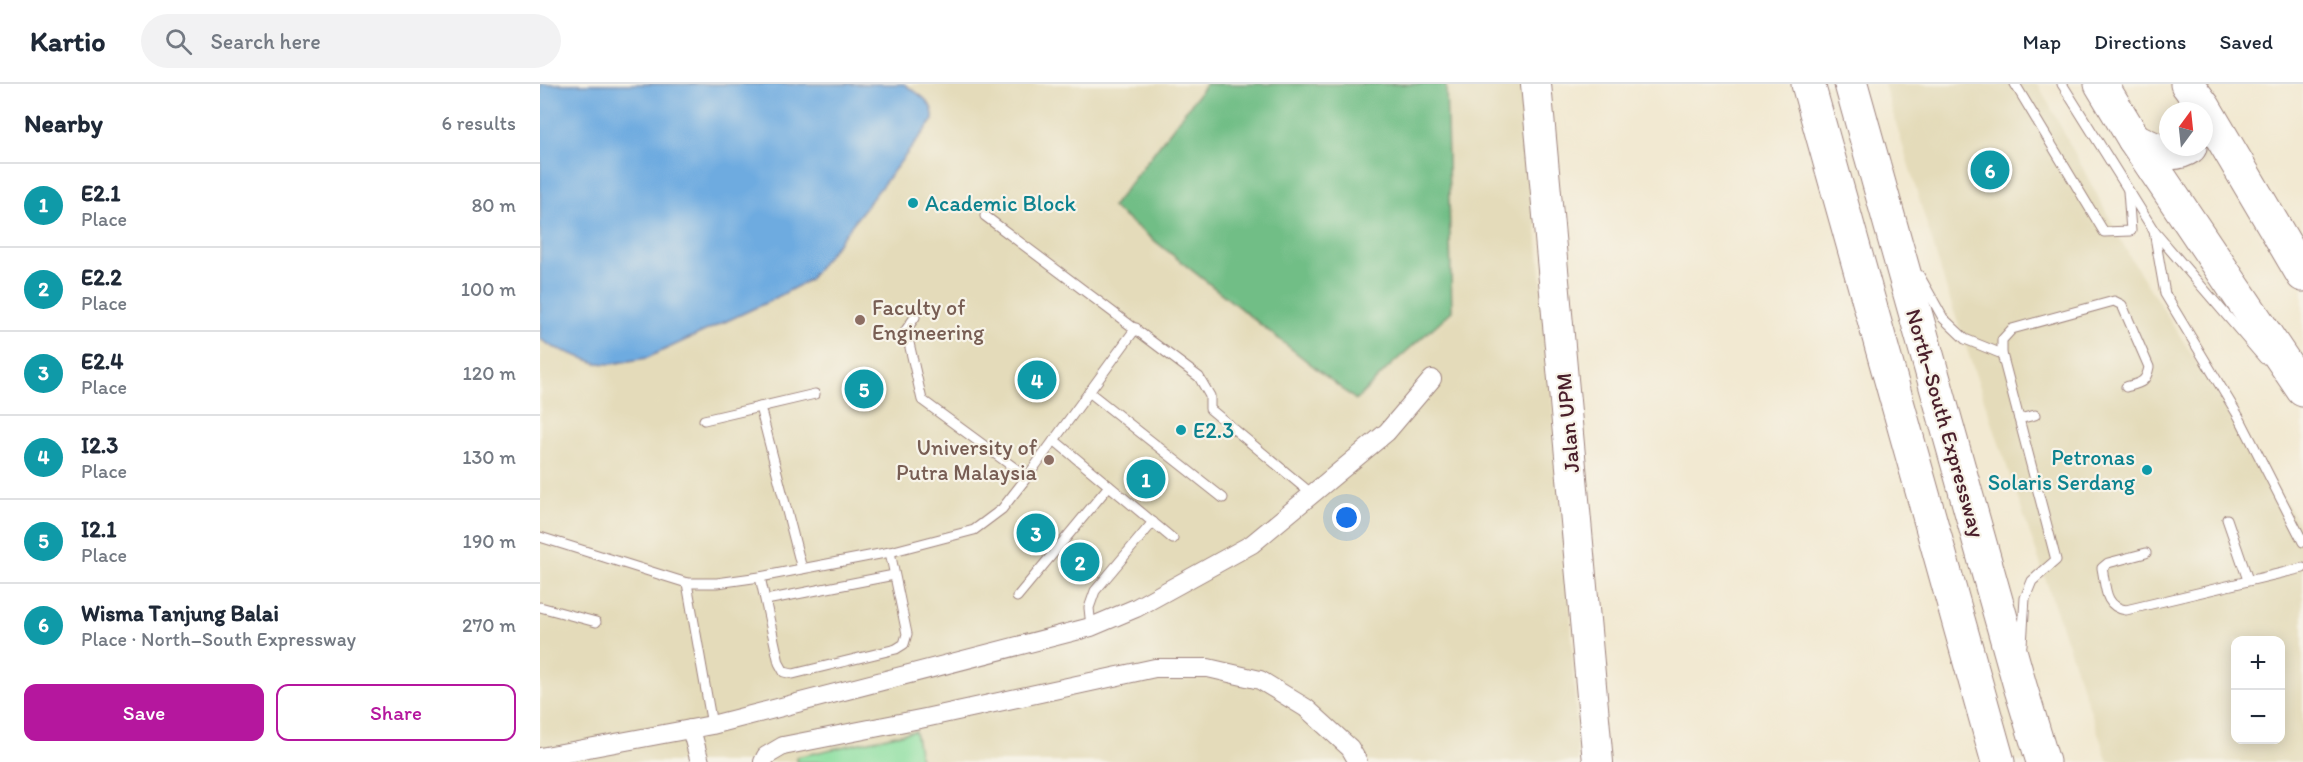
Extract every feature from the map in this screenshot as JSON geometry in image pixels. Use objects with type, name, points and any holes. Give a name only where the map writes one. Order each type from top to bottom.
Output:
[{"type":"highway","name":"North–South Expressway","points":[[1808,84],[1998,762]]},
{"type":"highway","name":"North–South Expressway","points":[[1851,84],[2043,762]]},
{"type":"highway","points":[[2101,84],[2296,391]]},
{"type":"highway","points":[[2198,101],[2303,275]]},
{"type":"highway","points":[[2134,139],[2159,152]]},
{"type":"main road","name":"Jalan UPM","points":[[1536,84],[1598,762]]},
{"type":"street","points":[[540,757],[711,725],[1090,627],[1136,609],[1252,544],[1387,432],[1432,379]]},
{"type":"street","points":[[763,762],[766,756],[783,746],[1155,668],[1208,668],[1260,680],[1306,708],[1350,748],[1358,762]]},
{"type":"street","points":[[692,729],[700,762]]},
{"type":"lane","points":[[2014,84],[2104,232],[2131,231],[2128,189]]},
{"type":"lane","points":[[2062,84],[2154,231],[2273,370]]},
{"type":"lane","points":[[985,216],[1199,377],[1210,396],[1210,409],[1313,495]]},
{"type":"lane","points":[[1890,220],[1910,258]]},
{"type":"lane","points":[[2154,231],[2165,294],[2239,417],[2303,542]]},
{"type":"lane","points":[[1915,267],[1943,318],[1965,339],[2002,354]]},
{"type":"lane","points":[[2020,686],[2025,598],[2032,581],[2056,560],[2002,354],[2002,340],[2012,329],[2114,301],[2122,305],[2149,367],[2147,377],[2140,383],[2126,387]]},
{"type":"lane","points":[[915,317],[906,330],[922,400],[1027,477]]},
{"type":"lane","points":[[540,537],[687,583],[717,583],[890,552],[974,530],[1002,508],[1027,477],[1136,328]]},
{"type":"lane","points":[[1089,392],[1223,498]]},
{"type":"lane","points":[[704,420],[815,394]]},
{"type":"lane","points":[[760,407],[802,569]]},
{"type":"lane","points":[[2019,419],[2035,415]]},
{"type":"lane","points":[[1054,440],[1173,539]]},
{"type":"lane","points":[[1017,597],[1109,486]]},
{"type":"lane","points":[[2227,519],[2248,580]]},
{"type":"lane","points":[[1090,627],[1089,608],[1095,591],[1153,522]]},
{"type":"lane","points":[[760,577],[779,663],[784,672],[793,675],[896,649],[904,644],[907,634],[890,552]]},
{"type":"lane","points":[[2146,553],[2108,563],[2102,568],[2110,603],[2116,609],[2126,610],[2303,568]]},
{"type":"lane","points":[[766,600],[894,575]]},
{"type":"lane","points":[[687,583],[711,725]]},
{"type":"lane","points":[[540,607],[596,622]]},
{"type":"shaded area","name":"University of Putra Malaysia","points":[[540,84],[1524,84],[1570,599],[1578,762],[540,762]]},
{"type":"shaded area","points":[[1884,84],[2038,84],[2130,257],[2303,530],[2303,762],[2108,762],[1948,294]]},
{"type":"green space","points":[[1206,84],[1446,84],[1452,311],[1390,366],[1356,400],[1112,207]]},
{"type":"green space","points":[[915,731],[921,762],[797,762],[796,757]]},
{"type":"water","points":[[540,84],[904,84],[928,103],[933,113],[933,120],[809,280],[770,301],[647,358],[611,364],[596,363],[553,347],[540,339]]},
{"type":"place","name":"Wisma Tanjung Balai","points":[[1990,170]]},
{"type":"place","name":"Academic Block","points":[[913,203]]},
{"type":"place","name":"Faculty of Engineering","points":[[860,320]]},
{"type":"place","name":"I2.3","points":[[1037,380]]},
{"type":"place","name":"I2.1","points":[[864,389]]},
{"type":"place","name":"E2.3","points":[[1181,430]]},
{"type":"place","name":"University of Putra Malaysia","points":[[1049,460]]},
{"type":"place","name":"Petronas Solaris Serdang","points":[[2147,470]]},
{"type":"place","name":"E2.1","points":[[1146,479]]},
{"type":"place","name":"E2.4","points":[[1036,533]]},
{"type":"place","name":"E2.2","points":[[1080,562]]}]
